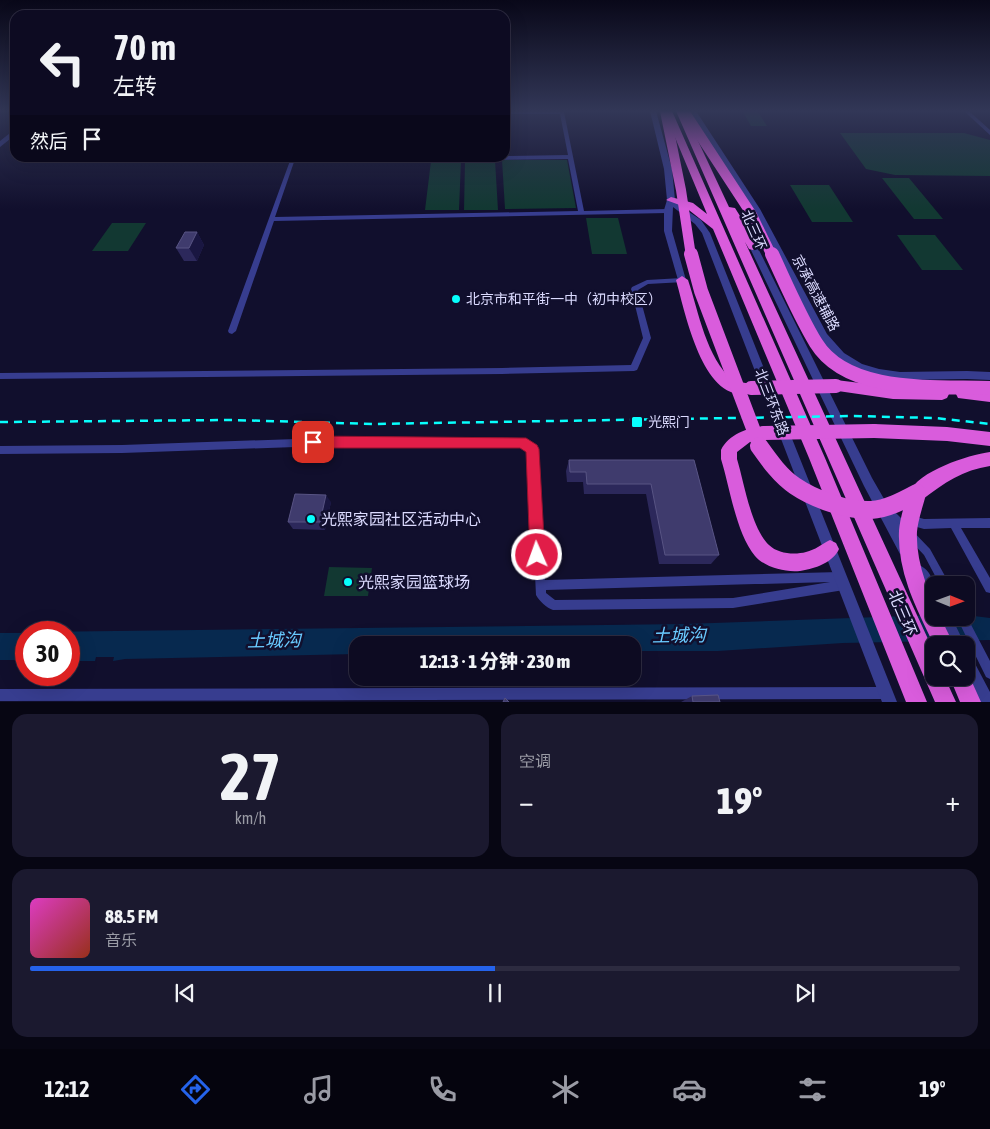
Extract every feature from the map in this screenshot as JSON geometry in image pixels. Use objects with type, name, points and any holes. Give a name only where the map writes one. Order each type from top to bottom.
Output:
[{"type":"highway","points":[[672,144],[692,262],[700,291],[757,444],[775,468],[795,486],[841,507],[871,510],[894,504],[917,493],[938,478],[972,460],[990,459]]},
{"type":"highway","points":[[681,144],[718,228]]},
{"type":"highway","name":"北三环","points":[[695,144],[716,194],[925,656]]},
{"type":"highway","points":[[704,144],[752,215],[816,345],[835,364],[852,375],[878,384],[990,388]]},
{"type":"highway","points":[[716,194],[735,214],[753,246]]},
{"type":"highway","points":[[669,205],[688,205],[718,228]]},
{"type":"highway","name":"北三环东路","points":[[718,228],[817,458]]},
{"type":"highway","points":[[682,280],[705,351],[717,375],[729,385],[751,388],[836,386],[893,393],[990,396]]},
{"type":"highway","points":[[830,549],[820,557],[796,562],[776,559],[762,551],[729,459],[729,450],[742,438],[751,434],[874,431],[947,434],[990,439]]},
{"type":"highway","name":"北三环","points":[[817,458],[917,701]]},
{"type":"highway","points":[[917,493],[908,530],[909,553],[920,596],[940,636]]},
{"type":"highway","name":"北三环","points":[[939,686],[946,702]]},
{"type":"highway","points":[[969,686],[972,702]]},
{"type":"street","points":[[568,144],[581,211]]},
{"type":"street","points":[[0,376],[634,368],[647,338],[634,289],[646,282],[682,280],[667,233],[669,205],[668,169],[661,144]]},
{"type":"street","points":[[714,144],[756,209],[753,246],[868,482],[891,526],[925,581]]},
{"type":"street","points":[[510,157],[571,157]]},
{"type":"street","points":[[232,331],[292,162]]},
{"type":"street","points":[[271,219],[581,211],[669,205]]},
{"type":"street","name":"北三环东路","points":[[669,205],[698,222],[706,234],[888,697]]},
{"type":"street","name":"京承高速辅路","points":[[756,209],[818,330],[839,355],[862,370],[885,376],[990,376]]},
{"type":"street","points":[[0,450],[122,449],[351,440],[522,442],[533,449],[541,595],[553,605],[733,603],[844,587]]},
{"type":"street","points":[[868,482],[891,514],[927,552],[940,576]]},
{"type":"street","points":[[891,514],[924,524],[990,523]]},
{"type":"street","points":[[954,524],[990,588]]},
{"type":"street","points":[[540,585],[844,587]]},
{"type":"street","points":[[966,626],[990,673]]},
{"type":"street","points":[[975,684],[986,702]]},
{"type":"street","points":[[0,695],[888,697]]},
{"type":"green space","points":[[848,144],[990,144],[990,176],[895,175],[866,169]]},
{"type":"green space","points":[[510,160],[567,160],[576,208],[505,209],[502,162],[510,162]]},
{"type":"green space","points":[[431,162],[461,162],[459,210],[425,210]]},
{"type":"green space","points":[[465,162],[495,162],[498,210],[464,210]]},
{"type":"green space","points":[[882,178],[909,178],[943,219],[914,219]]},
{"type":"green space","points":[[790,185],[829,185],[853,222],[812,222]]},
{"type":"green space","points":[[586,218],[618,218],[627,254],[592,254]]},
{"type":"green space","points":[[112,223],[146,223],[128,251],[92,251]]},
{"type":"green space","points":[[897,235],[935,235],[963,270],[922,270]]},
{"type":"green space","name":"光熙家园篮球场","points":[[329,567],[372,568],[368,596],[324,596]]},
{"type":"water","name":"土城沟","points":[[925,615],[925,626],[975,626],[975,616],[990,618],[990,640],[975,640],[975,636],[925,636],[925,641],[843,643],[718,651],[641,651],[641,636],[349,636],[349,654],[125,659],[113,661],[114,657],[96,657],[95,661],[80,661],[80,631],[685,624]]},
{"type":"water","points":[[0,633],[15,633],[15,660],[0,660]]},
{"type":"building","points":[[185,232],[197,232],[189,248],[176,248]]},
{"type":"building","points":[[569,460],[694,460],[719,555],[665,555],[651,484],[587,484],[586,472],[570,472]]},
{"type":"building","points":[[295,494],[326,495],[320,522],[288,522]]},
{"type":"building","points":[[718,695],[720,702],[693,702],[692,696]]},
{"type":"railway","points":[[0,422],[232,420],[373,424],[854,416],[935,418],[990,424]]},
{"type":"place","name":"北京市和平街一中（初中校区）","points":[[456,299]]},
{"type":"place","name":"光熙门","points":[[637,422]]},
{"type":"place","name":"光熙家园社区活动中心","points":[[311,519]]},
{"type":"place","name":"光熙家园篮球场","points":[[348,582]]},
{"type":"route","points":[[313,442],[351,440],[522,442],[533,449],[537,555]]}]
